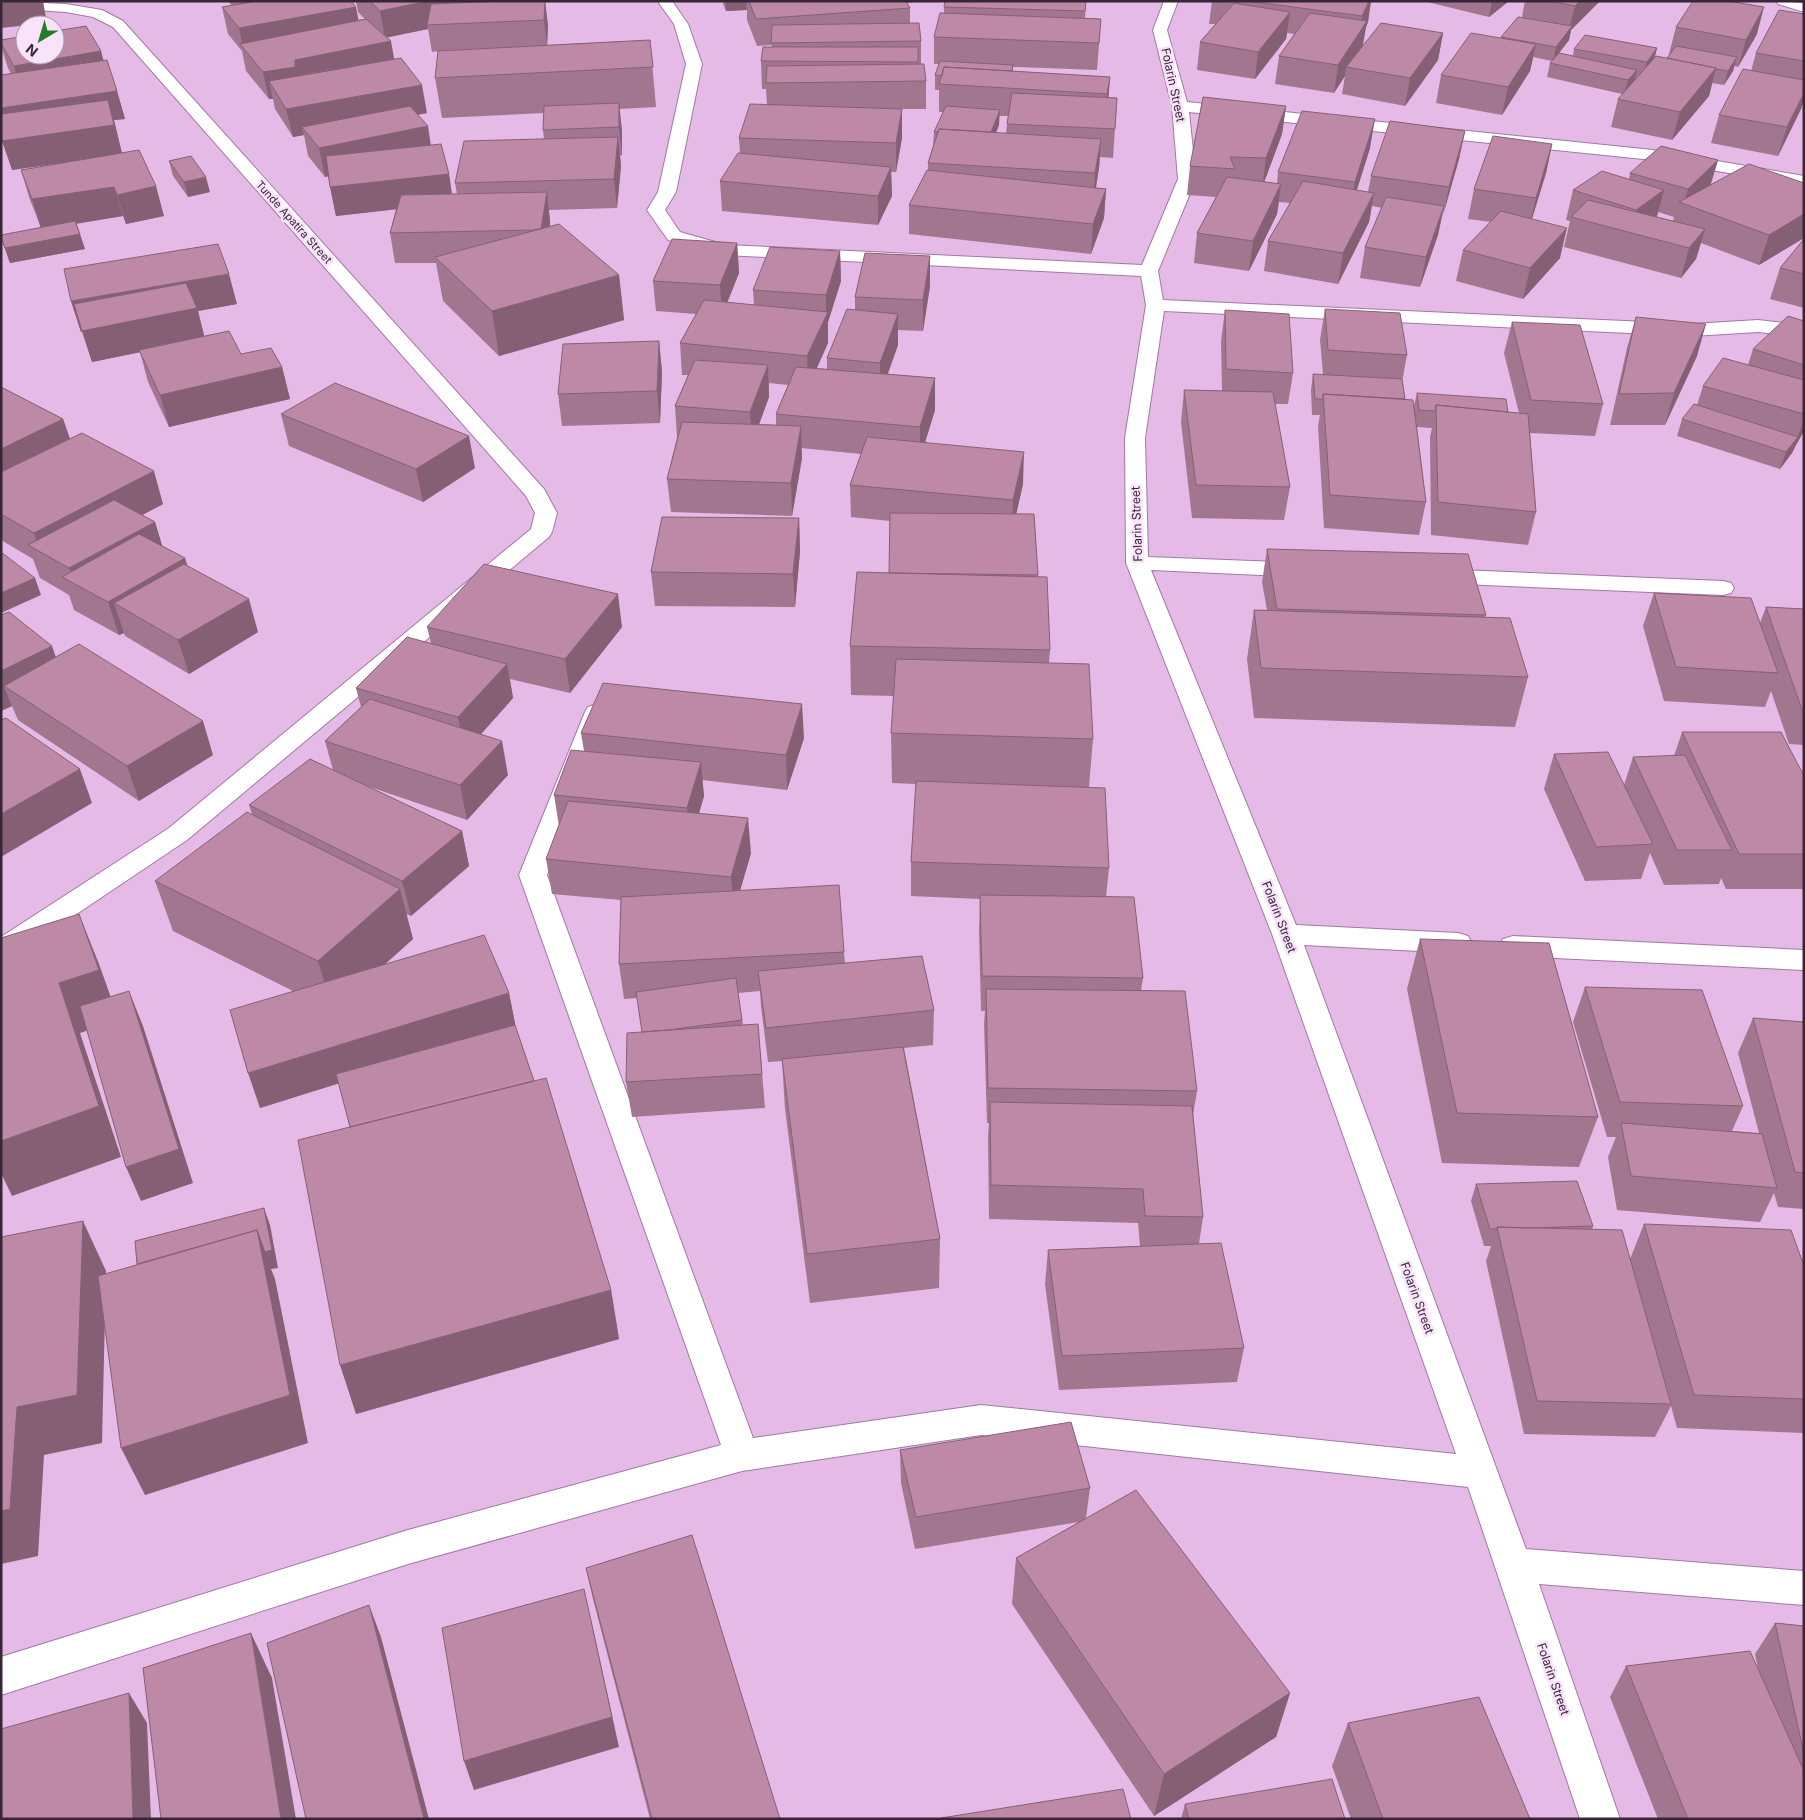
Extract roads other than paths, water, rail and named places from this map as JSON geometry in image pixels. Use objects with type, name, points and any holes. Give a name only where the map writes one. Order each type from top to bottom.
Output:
[{"type":"street","name":"Folarin Street","points":[[1171,1],[1160,30],[1180,106],[1187,179],[1149,271],[1155,305],[1135,438],[1137,563],[1286,934],[1514,1565],[1600,1819]]},
{"type":"street","points":[[1783,1],[1804,8]]},
{"type":"street","name":"Tunde Apatira Street","points":[[1,4],[97,12],[118,24],[536,494],[546,513],[541,532],[178,834],[1,951]]},
{"type":"street","points":[[666,4],[681,24],[694,64],[667,192],[656,210],[674,236],[725,250],[1149,271]]},
{"type":"street","points":[[1180,106],[1652,156],[1804,181]]},
{"type":"street","points":[[1155,305],[1692,330],[1758,326],[1795,328],[1804,331]]},
{"type":"street","points":[[1137,563],[1326,571]]},
{"type":"street","points":[[1415,575],[1723,588]]},
{"type":"street","points":[[606,689],[533,875],[611,1087],[742,1455]]},
{"type":"street","points":[[1286,934],[1804,960]]},
{"type":"street","points":[[1,1676],[408,1546],[742,1455],[981,1420],[1480,1472]]},
{"type":"street","points":[[1514,1565],[1804,1588]]}]
